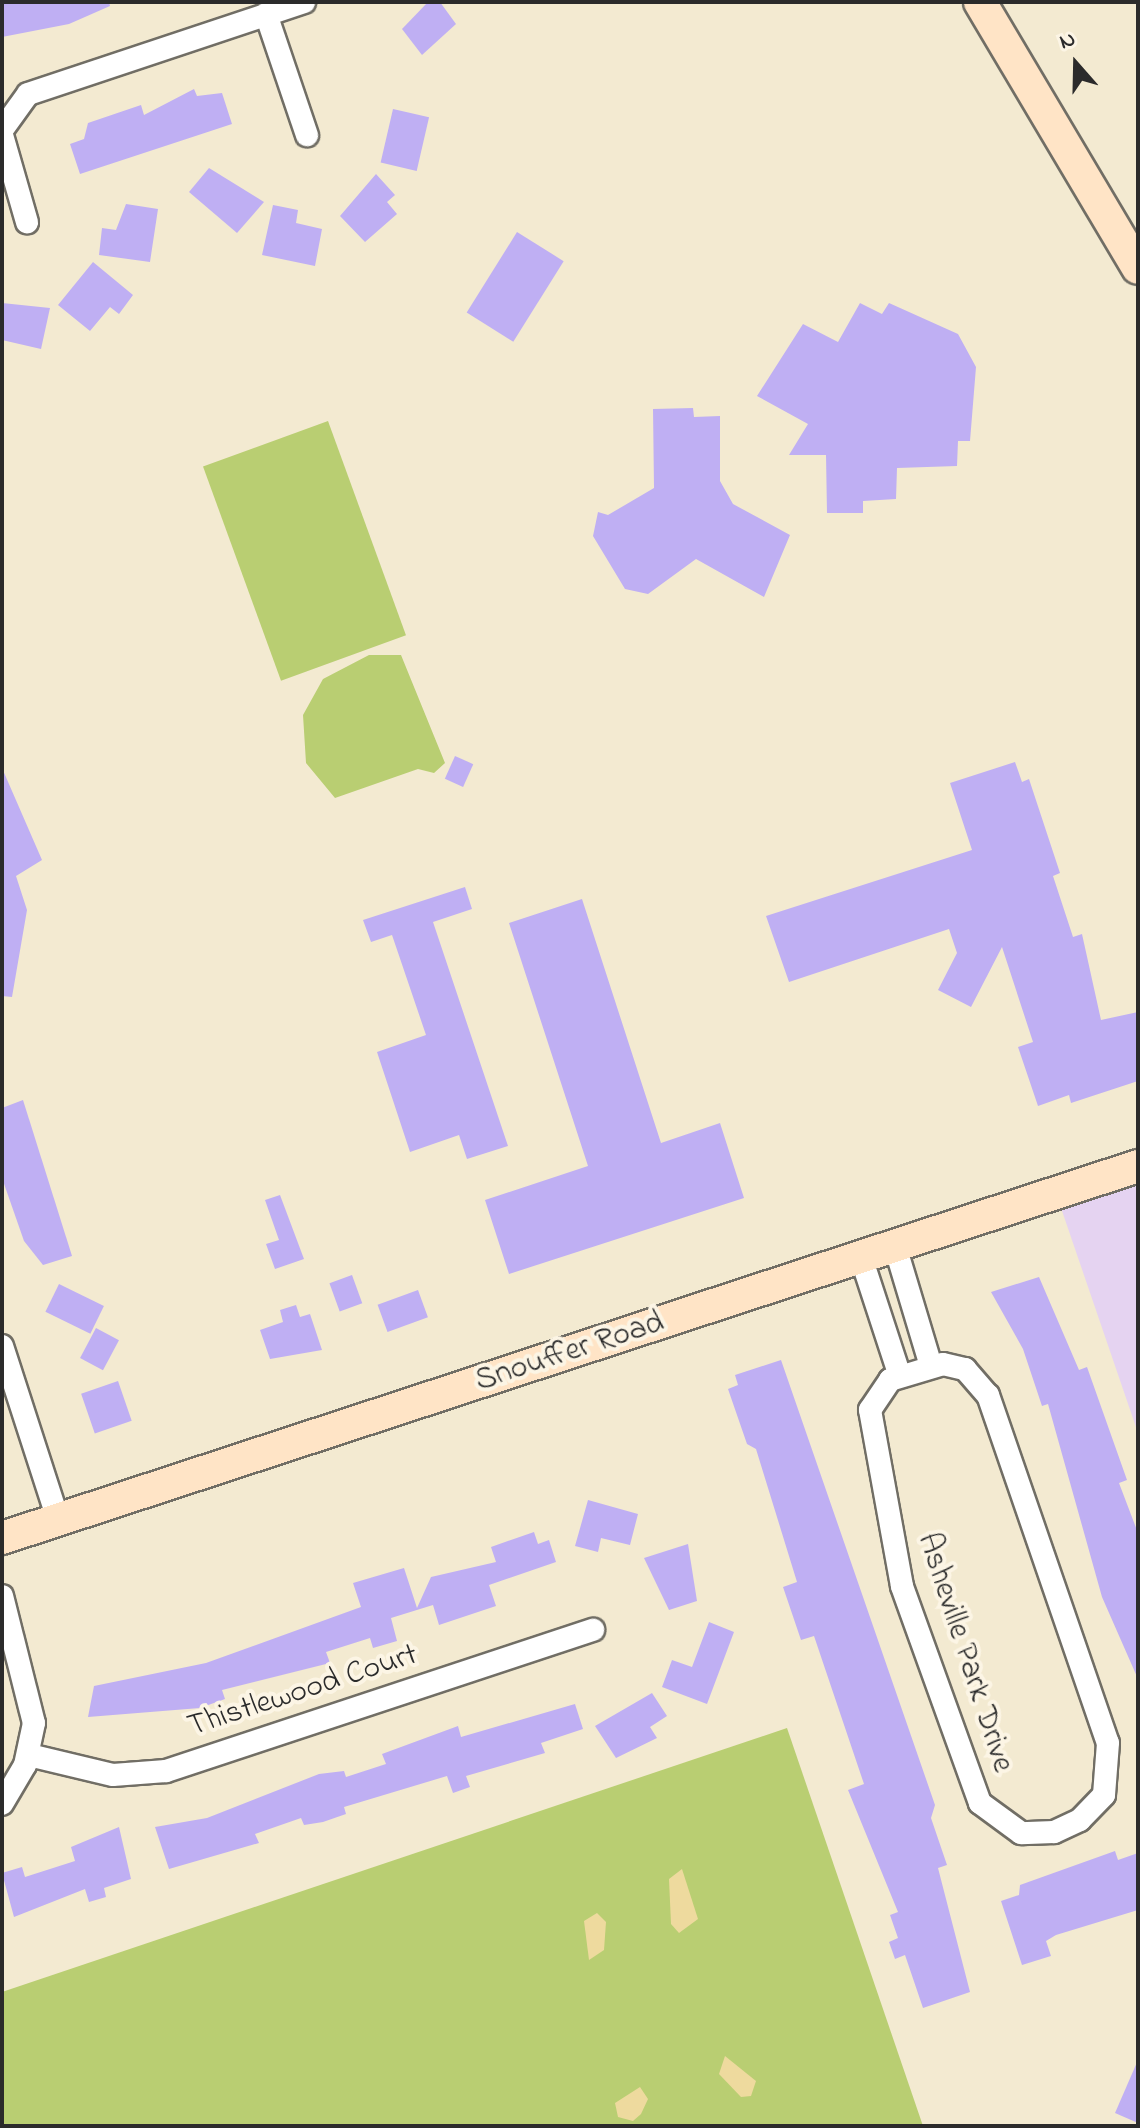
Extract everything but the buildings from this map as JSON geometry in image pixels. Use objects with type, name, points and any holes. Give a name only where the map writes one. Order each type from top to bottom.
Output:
[{"type":"main road","points":[[980,2],[1138,268]]},
{"type":"main road","name":"Snouffer Road","points":[[2,1538],[1138,1166]]},
{"type":"street","points":[[27,222],[2,132],[28,94],[304,2]]},
{"type":"street","points":[[266,14],[307,135]]},
{"type":"street","points":[[895,1246],[931,1366]]},
{"type":"street","points":[[861,1257],[900,1376]]},
{"type":"street","points":[[2,1346],[58,1519]]},
{"type":"street","name":"Asheville Park Drive","points":[[931,1366],[965,1369],[988,1395],[1108,1743],[1104,1795],[1080,1820],[1054,1832],[1011,1829],[980,1803],[902,1586],[870,1410],[880,1388],[900,1376],[931,1366]]},
{"type":"street","points":[[2,1596],[33,1699],[29,1755],[2,1804]]},
{"type":"street","name":"Thistlewood Court","points":[[29,1755],[113,1775],[166,1771],[593,1630]]},
{"type":"shaded area","points":[[1138,1180],[1138,1433],[1060,1205]]},
{"type":"green space","points":[[328,421],[406,635],[281,681],[203,466]]},
{"type":"green space","points":[[369,655],[401,655],[445,763],[434,773],[418,769],[335,798],[306,763],[303,715],[323,679]]},
{"type":"green space","points":[[787,1728],[923,2126],[2,2126],[2,1992]]},
{"type":"sand","points":[[682,1869],[698,1919],[679,1933],[671,1924],[669,1879]]},
{"type":"sand","points":[[597,1913],[606,1922],[604,1950],[589,1960],[584,1921]]},
{"type":"sand","points":[[725,2056],[756,2081],[751,2096],[741,2097],[719,2074]]},
{"type":"sand","points":[[640,2087],[648,2099],[641,2114],[633,2121],[618,2117],[615,2103]]}]
